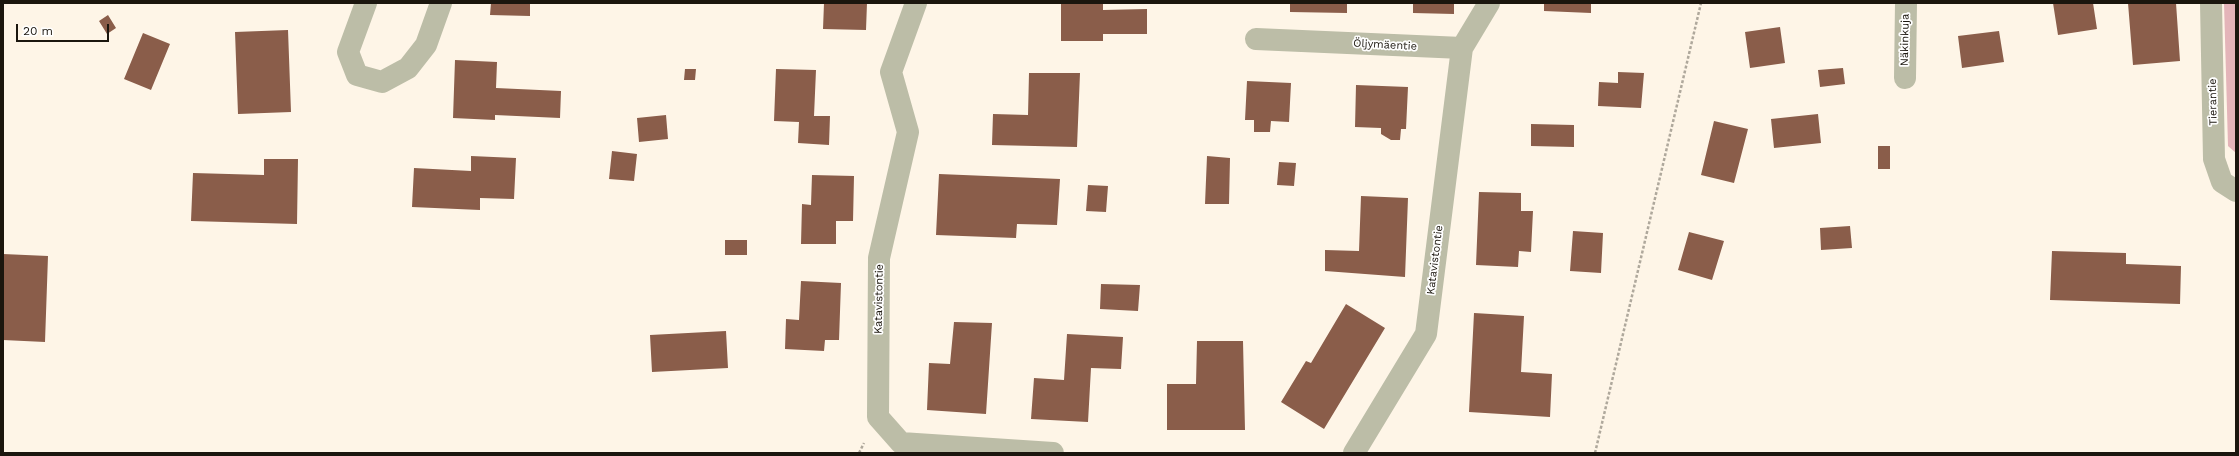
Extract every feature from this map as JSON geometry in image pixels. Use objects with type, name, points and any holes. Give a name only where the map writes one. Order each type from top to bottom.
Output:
[{"type":"street","points":[[366,3],[348,52],[358,75],[382,82],[408,68],[422,51],[426,45],[441,3]]},
{"type":"street","name":"Katavistontie","points":[[916,3],[891,72],[908,132],[879,258],[878,418],[901,443],[1053,453]]},
{"type":"street","points":[[1462,48],[1489,3]]},
{"type":"street","name":"Näkinkuja","points":[[1905,78],[1906,3]]},
{"type":"street","name":"Tierantie","points":[[2211,3],[2214,159],[2222,182],[2236,190]]},
{"type":"street","name":"Öljymäentie","points":[[1256,39],[1462,48]]},
{"type":"street","name":"Katavistontie","points":[[1354,453],[1426,334],[1462,48]]},
{"type":"path","points":[[1595,453],[1702,3]]},
{"type":"shaded area","points":[[2224,3],[2236,3],[2236,153],[2228,146]]},
{"type":"building","points":[[491,3],[530,3],[530,16],[490,15]]},
{"type":"building","points":[[824,3],[867,3],[866,30],[823,29]]},
{"type":"building","points":[[1061,3],[1103,3],[1103,10],[1147,9],[1147,34],[1103,34],[1103,41],[1061,41]]},
{"type":"building","points":[[1290,3],[1347,3],[1347,13],[1290,12]]},
{"type":"building","points":[[1413,3],[1454,3],[1454,14],[1413,13]]},
{"type":"building","points":[[1544,3],[1591,3],[1591,13],[1544,11]]},
{"type":"building","points":[[2053,3],[2093,3],[2097,29],[2058,35]]},
{"type":"building","points":[[2128,3],[2176,3],[2180,61],[2133,65]]},
{"type":"building","points":[[108,15],[116,28],[107,34],[99,21]]},
{"type":"building","points":[[1780,27],[1785,63],[1750,68],[1745,32]]},
{"type":"building","points":[[288,30],[291,112],[238,114],[235,32]]},
{"type":"building","points":[[1999,31],[2004,62],[1962,68],[1958,36]]},
{"type":"building","points":[[143,33],[170,44],[151,90],[124,79]]},
{"type":"building","points":[[455,60],[497,62],[496,88],[561,91],[560,118],[495,115],[495,120],[453,118]]},
{"type":"building","points":[[1843,68],[1845,84],[1820,87],[1818,70]]},
{"type":"building","points":[[685,69],[696,69],[695,80],[684,80]]},
{"type":"building","points":[[776,69],[816,70],[814,116],[830,116],[829,145],[798,143],[799,122],[774,121]]},
{"type":"building","points":[[1618,72],[1644,73],[1641,108],[1598,106],[1599,82],[1618,83]]},
{"type":"building","points":[[1029,73],[1080,73],[1077,147],[992,145],[993,114],[1028,115]]},
{"type":"building","points":[[1247,81],[1291,83],[1289,122],[1271,121],[1270,132],[1254,132],[1254,120],[1245,120]]},
{"type":"building","points":[[1356,85],[1408,87],[1406,129],[1401,129],[1400,140],[1391,140],[1381,134],[1381,128],[1355,127]]},
{"type":"building","points":[[1818,114],[1821,143],[1774,148],[1771,119]]},
{"type":"building","points":[[666,115],[668,139],[639,142],[637,118]]},
{"type":"building","points":[[1714,121],[1748,129],[1734,183],[1701,175]]},
{"type":"building","points":[[1531,124],[1574,125],[1574,147],[1531,146]]},
{"type":"building","points":[[1878,146],[1890,146],[1890,169],[1878,169]]},
{"type":"building","points":[[612,151],[637,154],[634,181],[609,179]]},
{"type":"building","points":[[471,156],[516,158],[514,199],[480,198],[480,210],[412,207],[414,168],[471,171]]},
{"type":"building","points":[[1207,156],[1230,158],[1229,204],[1205,204]]},
{"type":"building","points":[[264,159],[298,159],[297,224],[191,221],[193,173],[264,175]]},
{"type":"building","points":[[1279,162],[1296,163],[1294,186],[1277,185]]},
{"type":"building","points":[[939,174],[1060,179],[1057,225],[1017,224],[1016,238],[936,235]]},
{"type":"building","points":[[812,175],[854,176],[853,221],[836,221],[836,244],[801,244],[802,204],[811,205]]},
{"type":"building","points":[[1088,185],[1108,186],[1106,212],[1086,211]]},
{"type":"building","points":[[1479,192],[1521,193],[1521,211],[1533,211],[1531,252],[1519,251],[1518,267],[1476,265]]},
{"type":"building","points":[[1361,196],[1408,198],[1405,277],[1325,271],[1325,250],[1359,251]]},
{"type":"building","points":[[1850,226],[1852,248],[1821,250],[1820,228]]},
{"type":"building","points":[[1573,231],[1603,233],[1601,273],[1570,271]]},
{"type":"building","points":[[1689,232],[1724,241],[1712,280],[1678,270]]},
{"type":"building","points":[[725,240],[747,240],[747,255],[725,255]]},
{"type":"building","points":[[2052,251],[2126,253],[2126,264],[2181,266],[2180,304],[2050,300]]},
{"type":"building","points":[[3,254],[48,256],[45,342],[3,340]]},
{"type":"building","points":[[801,281],[841,283],[839,340],[825,340],[824,351],[785,349],[786,319],[799,320]]},
{"type":"building","points":[[1101,284],[1140,285],[1138,311],[1100,309]]},
{"type":"building","points":[[1346,304],[1385,328],[1324,429],[1281,402],[1306,361],[1311,363]]},
{"type":"building","points":[[1474,313],[1524,316],[1521,372],[1552,374],[1550,417],[1469,412]]},
{"type":"building","points":[[954,322],[992,323],[986,414],[927,410],[929,363],[950,364]]},
{"type":"building","points":[[726,331],[728,368],[652,372],[650,335]]},
{"type":"building","points":[[1067,334],[1123,337],[1121,369],[1091,368],[1088,422],[1031,419],[1034,378],[1064,380]]},
{"type":"building","points":[[1197,341],[1243,341],[1245,430],[1167,430],[1167,384],[1196,384]]}]
